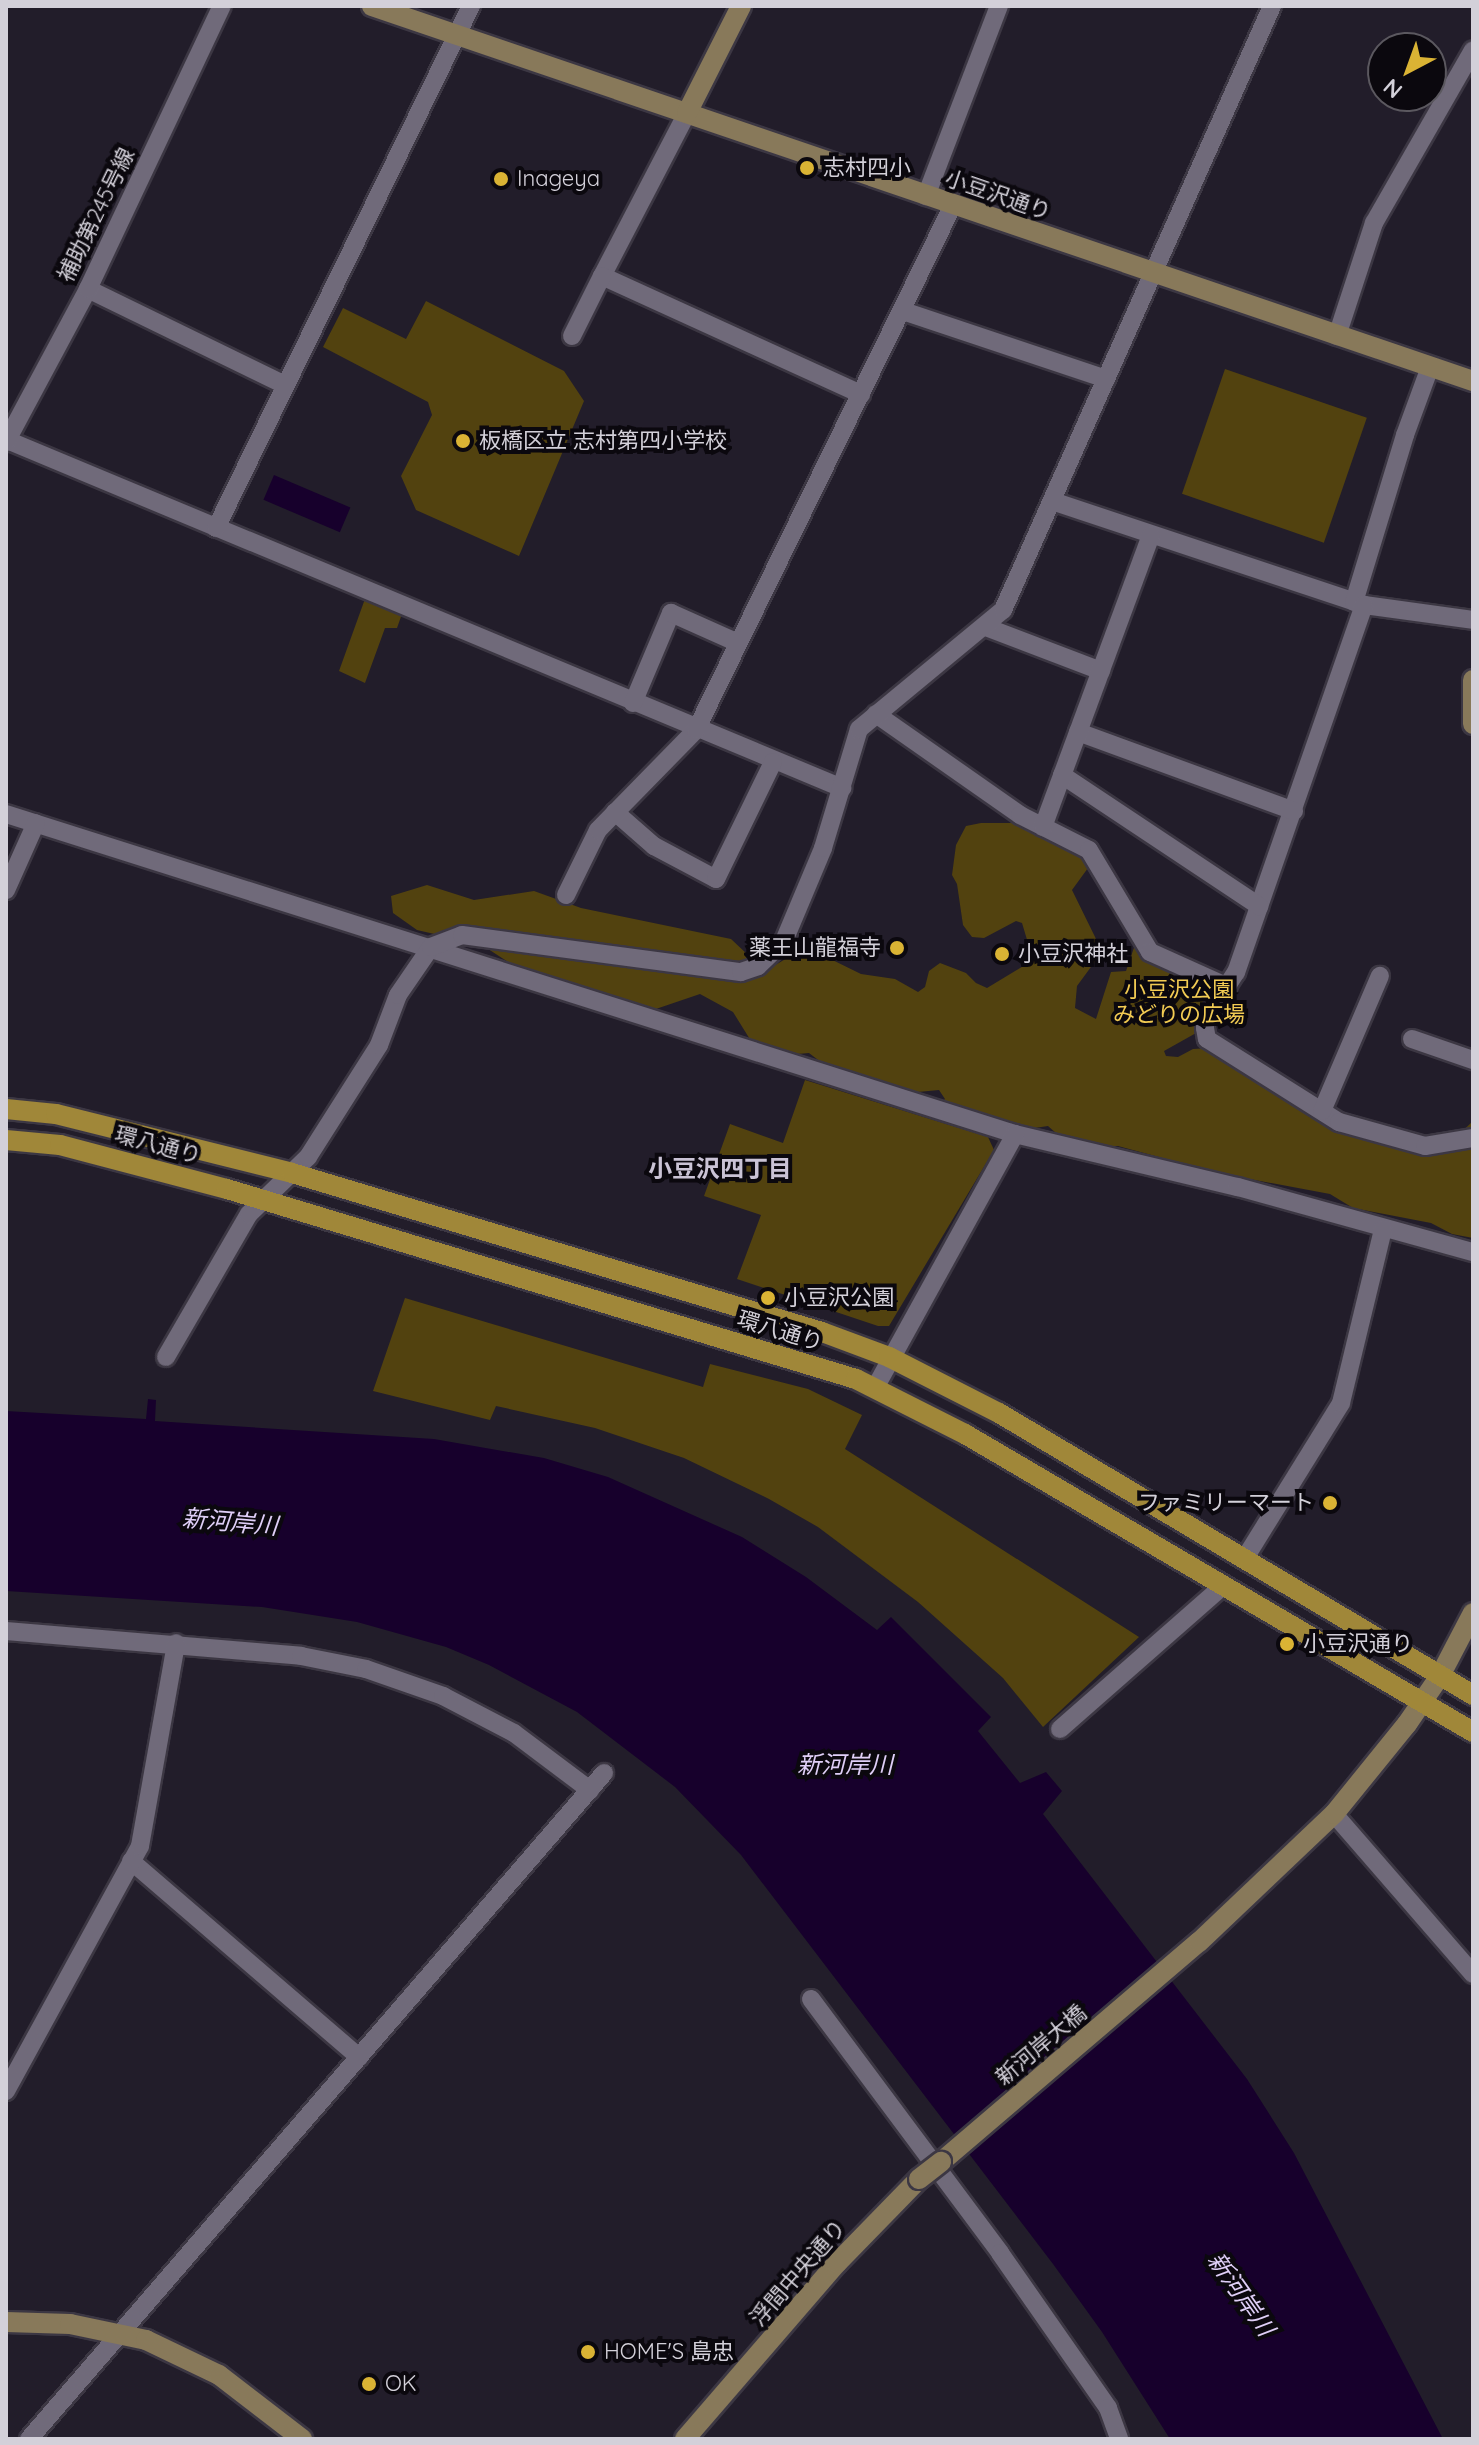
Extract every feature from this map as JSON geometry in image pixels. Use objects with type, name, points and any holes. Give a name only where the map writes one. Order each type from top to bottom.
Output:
[{"type":"main road","name":"環八通り","points":[[6,1109],[56,1114],[292,1173],[822,1332],[889,1357],[999,1413],[1473,1695]]},
{"type":"main road","name":"環八通り","points":[[6,1140],[74,1149],[263,1199],[789,1358],[875,1388],[965,1434],[1473,1732]]},
{"type":"street","name":"補助第245号線","points":[[6,441],[88,289],[222,6]]},
{"type":"street","name":"小豆沢通り","points":[[372,6],[1473,381]]},
{"type":"street","points":[[216,528],[471,6]]},
{"type":"street","points":[[572,336],[741,6]]},
{"type":"street","points":[[926,196],[999,6]]},
{"type":"street","points":[[166,1357],[249,1214],[308,1157],[379,1045],[398,995],[431,947],[462,935],[741,972],[758,966],[784,941],[823,848],[859,729],[1003,610],[1272,6]]},
{"type":"street","points":[[1337,336],[1374,223],[1473,50]]},
{"type":"street","points":[[566,895],[598,830],[696,730],[953,205]]},
{"type":"street","points":[[602,276],[861,394]]},
{"type":"street","points":[[88,289],[285,385]]},
{"type":"street","points":[[903,311],[1106,379]]},
{"type":"street","points":[[1430,367],[1405,435],[1359,604],[1294,811],[1228,987],[1205,1020],[1207,1039],[1339,1122],[1425,1146],[1473,1138]]},
{"type":"street","points":[[6,441],[773,762],[842,788]]},
{"type":"street","points":[[1052,501],[1359,604],[1473,620]]},
{"type":"street","points":[[1043,827],[1151,535]]},
{"type":"street","points":[[633,703],[671,613],[738,643]]},
{"type":"street","points":[[986,627],[1101,671]]},
{"type":"street","points":[[1473,680],[1473,724]]},
{"type":"street","points":[[876,714],[1020,815],[1089,850],[1150,952],[1228,987]]},
{"type":"street","points":[[1078,732],[1294,811]]},
{"type":"street","points":[[615,812],[654,846],[716,879],[773,762]]},
{"type":"street","points":[[1062,775],[1259,906]]},
{"type":"street","points":[[6,814],[1015,1134],[1238,1187],[1473,1252]]},
{"type":"street","points":[[6,890],[36,823]]},
{"type":"street","points":[[1322,1111],[1380,976]]},
{"type":"street","points":[[1412,1039],[1473,1060]]},
{"type":"street","points":[[875,1388],[889,1357],[1015,1134]]},
{"type":"street","points":[[1245,1558],[1341,1403],[1383,1229]]},
{"type":"street","points":[[1060,1729],[1224,1585]]},
{"type":"street","name":"新河岸大橋","points":[[919,2179],[1193,1947],[1334,1814],[1440,1676],[1473,1613]]},
{"type":"street","points":[[6,1631],[301,1656],[366,1669],[443,1696],[514,1733],[590,1790]]},
{"type":"street","points":[[6,2091],[140,1846],[176,1643]]},
{"type":"street","points":[[29,2439],[604,1773]]},
{"type":"street","points":[[1334,1814],[1473,1974]]},
{"type":"street","points":[[131,1861],[359,2057]]},
{"type":"street","points":[[811,1999],[1000,2253],[1108,2408],[1119,2439]]},
{"type":"street","name":"浮間中央通り","points":[[685,2439],[837,2263],[919,2179]]},
{"type":"street","points":[[6,2322],[70,2324],[121,2333],[175,2352],[219,2375],[302,2439]]},
{"type":"green space","points":[[426,301],[564,371],[584,401],[519,556],[416,510],[401,476],[432,415],[428,402],[323,347],[343,308],[406,339]]},
{"type":"green space","points":[[1225,369],[1367,418],[1324,543],[1182,494]]},
{"type":"green space","points":[[366,596],[403,611],[397,628],[385,628],[365,683],[339,671]]},
{"type":"green space","name":"小豆沢公園 みどりの広場","points":[[1016,823],[1081,858],[1088,868],[1072,890],[1099,945],[1099,956],[1077,986],[1075,1008],[1096,1019],[1111,972],[1126,971],[1139,933],[1150,952],[1228,987],[1205,1028],[1164,1051],[1166,1056],[1178,1057],[1193,1049],[1210,1048],[1341,1134],[1442,1151],[1473,1121],[1473,1238],[1452,1234],[1431,1223],[1353,1208],[1330,1194],[1218,1173],[1118,1146],[1097,1146],[1057,1134],[1048,1126],[1028,1129],[941,1103],[945,1099],[939,1090],[907,1093],[826,1066],[809,1053],[786,1055],[751,1041],[733,1012],[700,994],[647,1012],[519,969],[482,945],[417,930],[393,913],[391,896],[427,885],[474,900],[534,891],[581,908],[731,939],[765,971],[806,947],[861,974],[895,979],[918,992],[925,987],[929,971],[940,963],[966,973],[987,988],[1025,965],[1031,953],[1022,923],[1016,921],[984,938],[972,937],[963,925],[957,884],[952,875],[956,845],[966,826]]},
{"type":"green space","points":[[805,1080],[988,1137],[994,1150],[889,1326],[878,1326],[737,1279],[761,1215],[704,1196],[730,1124],[783,1143]]},
{"type":"green space","points":[[405,1298],[703,1387],[710,1364],[808,1389],[862,1415],[845,1449],[1139,1637],[1043,1727],[1003,1678],[918,1602],[818,1527],[769,1499],[684,1458],[595,1428],[496,1406],[490,1420],[373,1391]]},
{"type":"water","points":[[274,475],[350,507],[340,532],[263,500]]},
{"type":"water","name":"新河岸川","points":[[148,1399],[156,1400],[155,1421],[434,1439],[544,1458],[608,1477],[742,1537],[806,1577],[877,1630],[891,1617],[991,1717],[978,1731],[1020,1783],[1046,1772],[1062,1791],[1043,1814],[1247,2079],[1294,2153],[1443,2439],[1170,2439],[1102,2332],[1053,2264],[741,1855],[675,1787],[577,1712],[489,1665],[446,1647],[357,1622],[262,1607],[6,1591],[6,1411],[146,1419]]},
{"type":"place","name":"志村四小","points":[[807,168]]},
{"type":"place","name":"Inageya","points":[[501,179]]},
{"type":"place","name":"板橋区立 志村第四小学校","points":[[463,441]]},
{"type":"place","name":"薬王山龍福寺","points":[[897,948]]},
{"type":"place","name":"小豆沢神社","points":[[1002,954]]},
{"type":"place","name":"小豆沢公園","points":[[768,1298]]},
{"type":"place","name":"ファミリーマート","points":[[1330,1503]]},
{"type":"place","name":"小豆沢通り","points":[[1287,1644]]},
{"type":"place","name":"HOME'S 島忠","points":[[588,2352]]},
{"type":"place","name":"OK","points":[[369,2384]]},
{"type":"district","name":"小豆沢四丁目","points":[[720,1169]]}]
